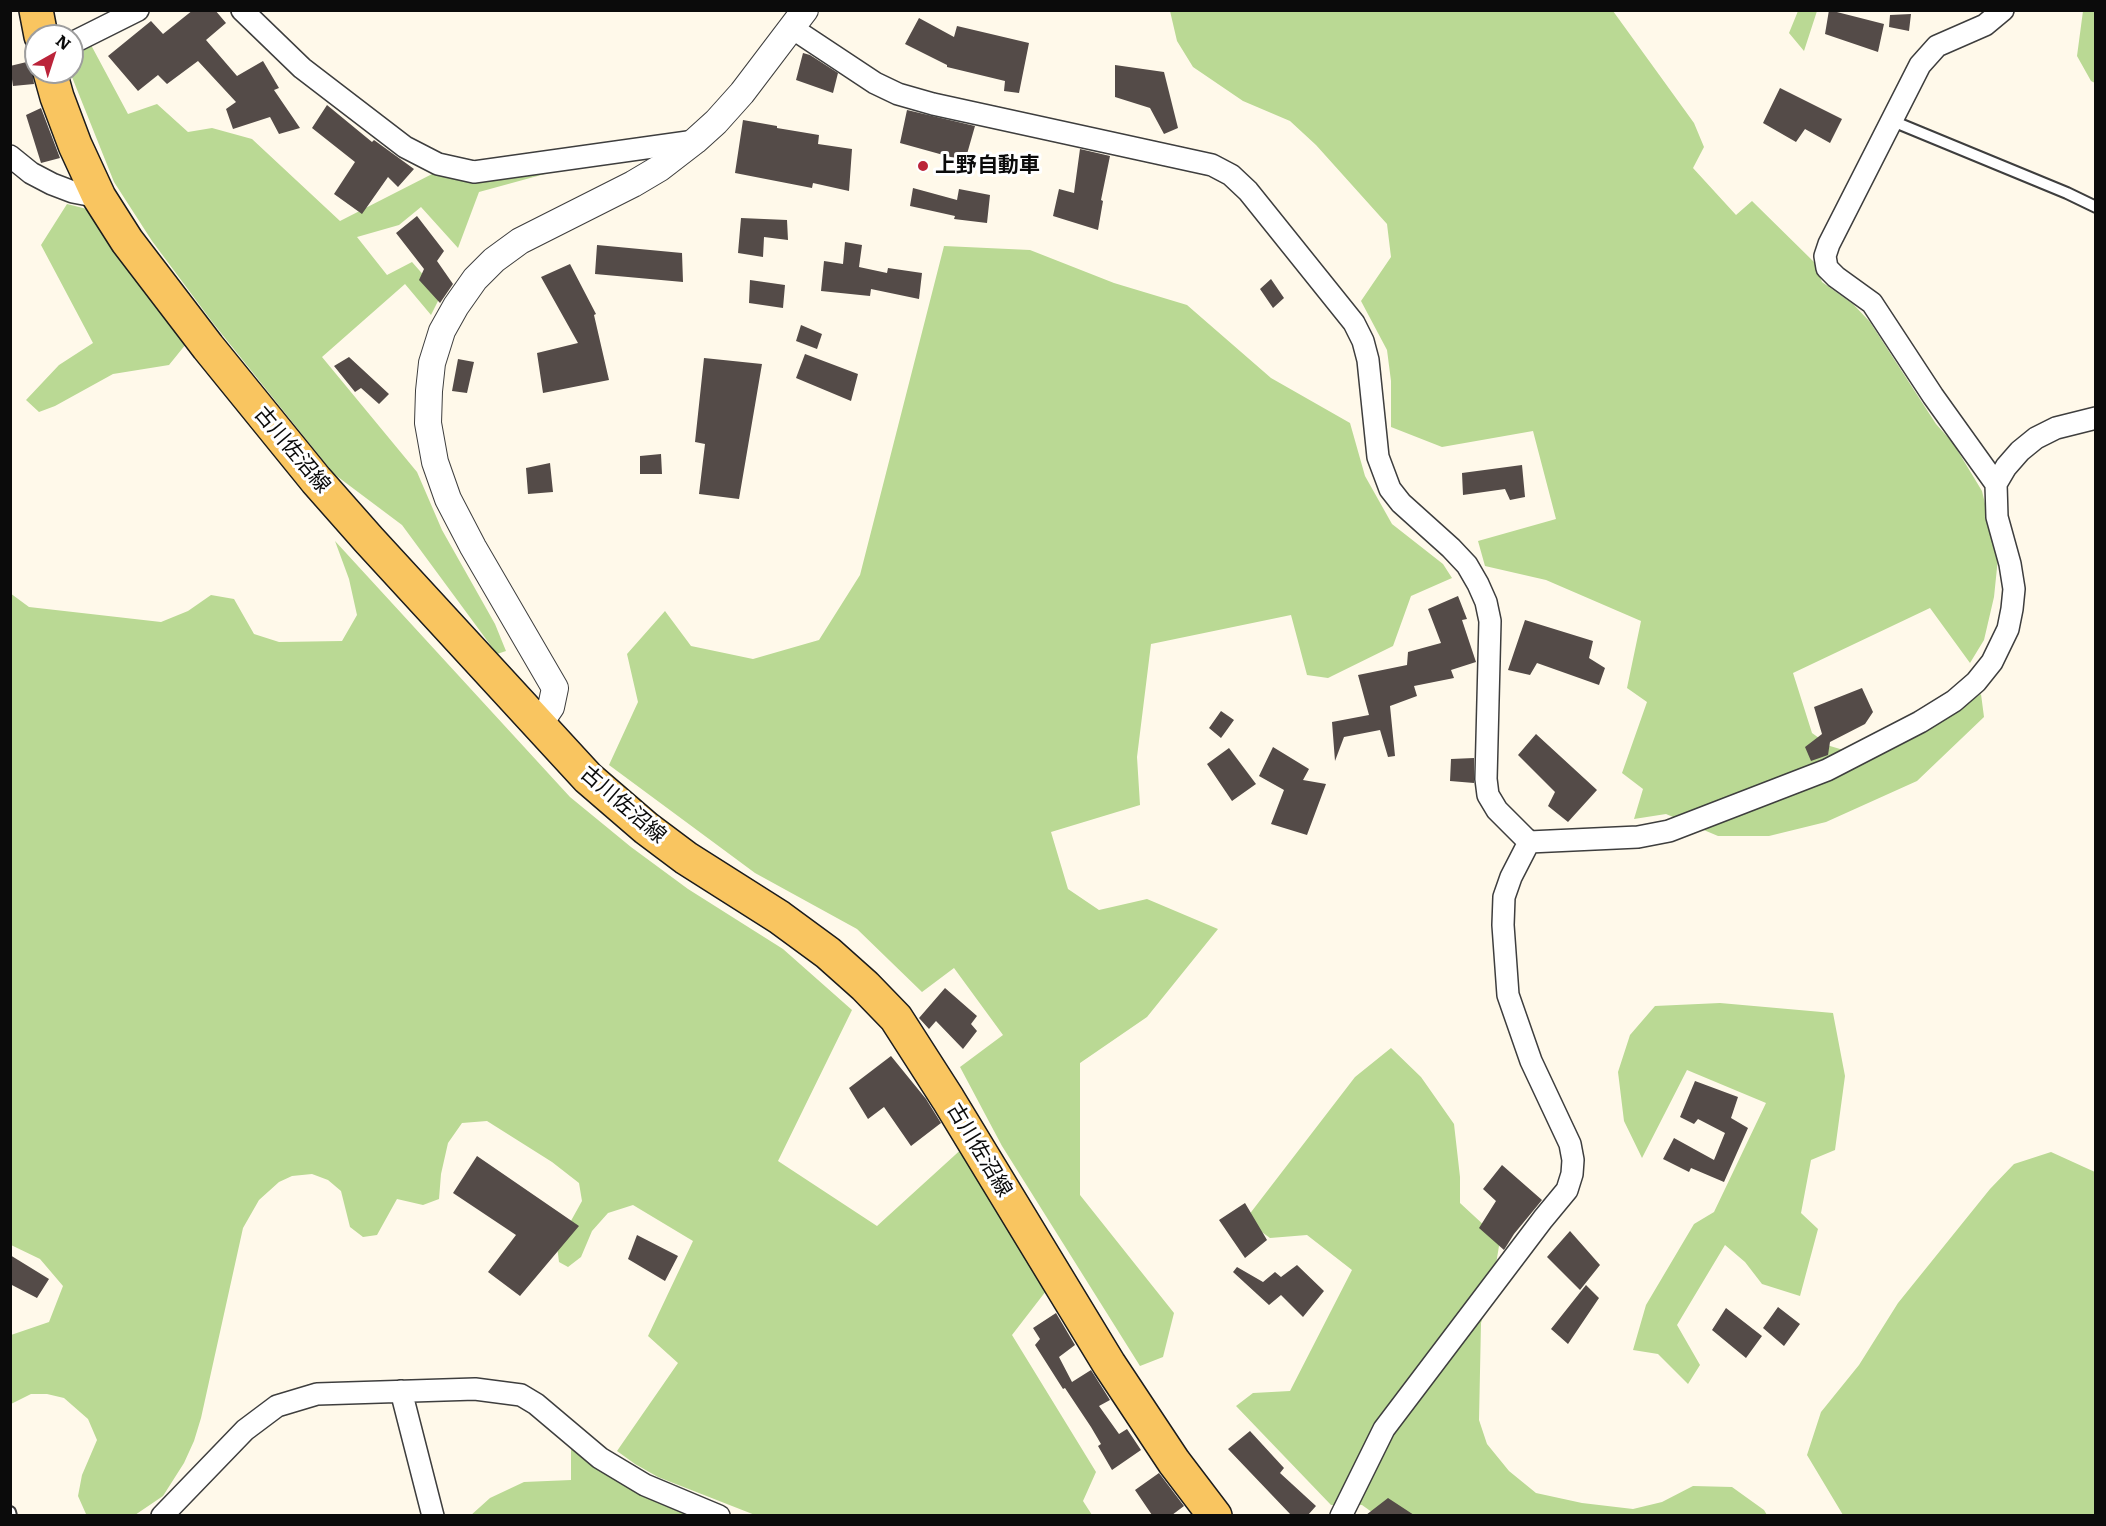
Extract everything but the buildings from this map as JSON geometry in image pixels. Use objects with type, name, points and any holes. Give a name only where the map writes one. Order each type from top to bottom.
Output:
[{"type":"main road","name":"古川佐沼線","points":[[53,84],[75,145],[99,197],[127,241],[316,480],[538,726],[588,778],[646,828],[686,858],[779,917],[828,953],[896,1018],[948,1099],[1109,1364],[1174,1462],[1215,1515]]},
{"type":"street","points":[[84,37],[138,10]]},
{"type":"street","points":[[242,10],[302,69],[405,147],[438,164],[474,172],[695,141]]},
{"type":"street","points":[[1996,484],[1933,396],[1872,303],[1827,268],[1825,256],[1890,120],[1910,81],[1928,53],[1937,46],[1985,25],[2003,10]]},
{"type":"street","points":[[538,726],[551,707],[555,688],[473,547],[448,499],[435,462],[428,423],[432,363],[442,331],[475,279],[494,260],[520,241],[633,184],[660,168],[695,141],[742,93],[798,19],[874,83],[898,94],[943,107],[1212,165],[1231,176],[1248,191],[1354,323],[1363,341],[1368,360],[1378,457],[1390,489],[1401,503],[1467,565],[1486,602],[1490,621],[1486,779],[1488,795],[1497,810],[1529,842],[1638,837],[1669,831],[1827,770],[1920,722],[1954,701],[1976,682],[1992,662],[2008,629],[2012,609],[2014,589],[2010,564],[1997,517],[1996,484],[2006,467],[2036,438],[2056,428],[2096,418]]},
{"type":"street","points":[[10,156],[31,173],[52,184],[73,192],[99,197]]},
{"type":"street","points":[[1341,1515],[1384,1429],[1567,1190],[1572,1174],[1573,1160],[1570,1144],[1545,1094],[1520,1032],[1508,995],[1505,977],[1504,897],[1511,877],[1529,842]]},
{"type":"street","points":[[162,1515],[179,1500],[244,1430],[277,1406],[317,1394],[476,1389],[521,1395],[536,1404],[600,1458],[645,1485],[719,1515]]},
{"type":"street","points":[[401,1391],[433,1515]]},
{"type":"lane","points":[[1890,120],[2096,207]]},
{"type":"green space","points":[[1170,11],[1613,11],[1694,123],[1704,147],[1693,168],[1736,215],[1752,201],[1814,262],[1822,282],[1853,304],[1870,322],[1936,424],[1953,443],[1982,491],[1998,558],[1994,597],[1984,640],[1970,663],[1930,608],[1793,673],[1812,733],[1830,746],[1870,758],[1937,723],[1981,694],[1984,717],[1917,781],[1826,822],[1769,836],[1718,836],[1666,814],[1634,819],[1643,789],[1622,773],[1647,702],[1627,688],[1641,621],[1546,580],[1485,566],[1478,541],[1556,519],[1533,431],[1442,447],[1391,427],[1391,381],[1387,350],[1361,301],[1391,257],[1387,224],[1316,145],[1290,121],[1243,101],[1193,67],[1177,41]]},
{"type":"green space","points":[[1798,11],[1817,11],[1804,51],[1789,33]]},
{"type":"green space","points":[[2083,11],[2095,11],[2095,83],[2091,81],[2077,56]]},
{"type":"green space","points":[[91,45],[128,114],[157,104],[188,132],[212,128],[252,139],[340,221],[438,171],[563,169],[479,192],[458,248],[421,207],[399,225],[357,237],[387,275],[412,262],[441,295],[431,315],[405,284],[322,357],[417,472],[442,530],[495,624],[506,651],[497,654],[402,525],[334,474],[213,323],[152,241],[114,182],[75,84],[84,84],[84,48]]},
{"type":"green space","points":[[67,204],[91,210],[186,344],[169,365],[113,374],[55,406],[39,412],[26,400],[59,365],[93,343],[41,245]]},
{"type":"green space","points":[[944,246],[1030,250],[1114,283],[1187,305],[1271,378],[1350,423],[1365,476],[1392,524],[1443,564],[1452,578],[1411,596],[1393,646],[1328,678],[1307,675],[1291,615],[1151,644],[1137,757],[1140,805],[1051,832],[1068,889],[1099,910],[1147,899],[1218,929],[1147,1017],[1080,1063],[1080,1195],[1174,1313],[1163,1357],[1140,1366],[1002,1146],[960,1067],[1003,1035],[954,968],[922,992],[857,929],[755,873],[609,765],[638,702],[627,654],[665,611],[691,646],[753,659],[819,640],[860,575]]},
{"type":"green space","points":[[335,541],[570,797],[631,847],[688,889],[783,949],[852,1010],[778,1161],[877,1226],[966,1145],[1046,1291],[1012,1335],[1096,1472],[1083,1501],[1092,1515],[755,1515],[658,1477],[635,1464],[617,1451],[678,1363],[648,1336],[693,1241],[633,1205],[608,1213],[592,1231],[581,1257],[568,1267],[559,1262],[557,1246],[582,1201],[579,1183],[552,1162],[487,1121],[462,1123],[448,1143],[441,1174],[439,1199],[423,1205],[397,1199],[377,1235],[363,1237],[350,1227],[341,1191],[328,1180],[312,1174],[292,1176],[279,1182],[259,1200],[243,1228],[201,1418],[184,1463],[163,1496],[135,1515],[86,1514],[78,1496],[82,1475],[97,1440],[88,1419],[64,1398],[47,1394],[31,1394],[11,1404],[11,1335],[49,1322],[63,1286],[40,1259],[11,1245],[10,593],[29,607],[161,622],[188,611],[211,595],[234,599],[254,634],[279,642],[342,641],[357,615],[349,579]]},
{"type":"green space","points":[[1720,1003],[1833,1013],[1845,1076],[1835,1150],[1811,1160],[1801,1213],[1818,1229],[1800,1296],[1762,1284],[1745,1262],[1725,1245],[1677,1325],[1700,1365],[1688,1384],[1658,1354],[1633,1350],[1646,1305],[1694,1224],[1714,1212],[1766,1103],[1687,1070],[1642,1158],[1624,1121],[1618,1072],[1630,1035],[1655,1006]]},
{"type":"green space","points":[[1391,1048],[1421,1077],[1454,1124],[1460,1177],[1460,1203],[1500,1240],[1493,1282],[1481,1323],[1479,1420],[1487,1444],[1509,1471],[1536,1493],[1582,1503],[1633,1509],[1662,1502],[1693,1486],[1732,1487],[1764,1510],[1767,1515],[1376,1515],[1362,1505],[1331,1505],[1236,1406],[1253,1393],[1290,1391],[1352,1270],[1307,1235],[1270,1238],[1245,1220],[1355,1077]]},
{"type":"green space","points":[[2051,1152],[2095,1172],[2095,1515],[1843,1515],[1807,1455],[1821,1412],[1859,1365],[1898,1303],[1990,1189],[2014,1164]]},
{"type":"green space","points":[[571,1448],[597,1466],[692,1516],[470,1516],[490,1498],[524,1482],[571,1480]]},
{"type":"place","name":"上野自動車","points":[[923,166]]}]
